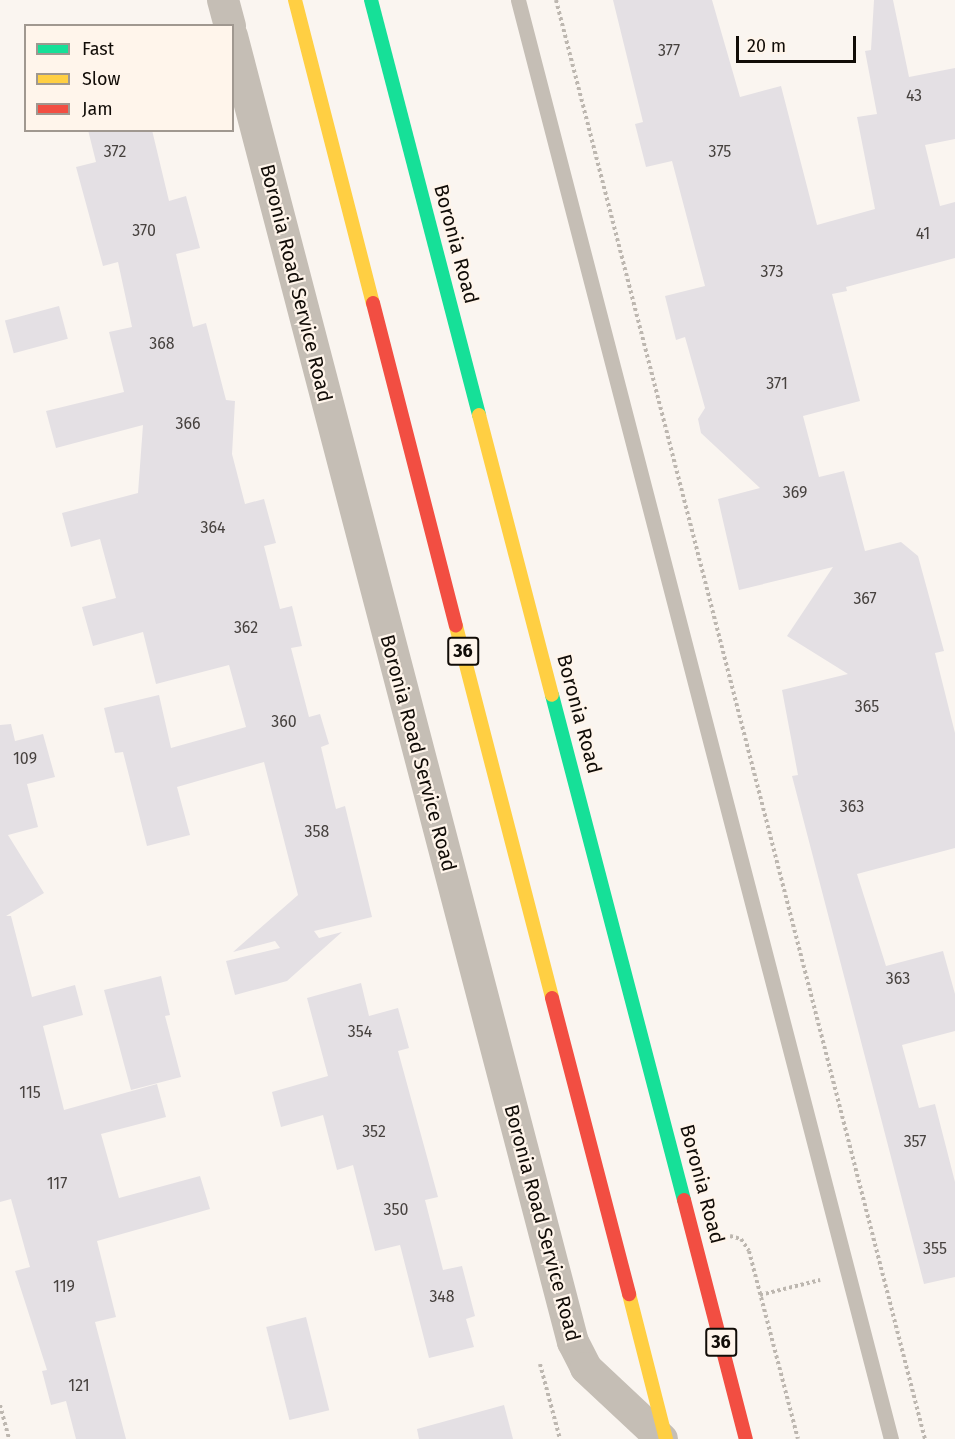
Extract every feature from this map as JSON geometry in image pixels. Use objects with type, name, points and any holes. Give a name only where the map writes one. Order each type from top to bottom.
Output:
[{"type":"main road","name":"36","points":[[295,0],[664,1439]]},
{"type":"main road","name":"Boronia Road","points":[[371,0],[746,1439]]},
{"type":"street","points":[[223,0],[229,24]]},
{"type":"street","name":"Boronia Road Service Road","points":[[234,44],[573,1342],[586,1368],[664,1439]]},
{"type":"lane","points":[[518,0],[891,1439]]},
{"type":"path","points":[[556,0],[926,1439]]},
{"type":"path","points":[[722,1238],[736,1236],[746,1244],[798,1439]]},
{"type":"path","points":[[760,1295],[823,1279]]},
{"type":"path","points":[[548,1392],[560,1439]]},
{"type":"path","points":[[0,1405],[9,1439]]},
{"type":"building","points":[[613,0],[712,0],[740,97],[781,86],[817,225],[875,209],[857,117],[877,114],[865,51],[871,50],[874,0],[893,0],[909,77],[955,68],[955,139],[925,145],[940,206],[955,202],[955,258],[846,287],[847,291],[832,294],[860,401],[803,416],[819,477],[844,471],[865,551],[901,542],[918,556],[944,651],[935,653],[955,733],[955,848],[857,874],[886,966],[943,951],[955,994],[955,1031],[902,1045],[919,1108],[935,1104],[955,1182],[955,1277],[924,1284],[792,776],[798,775],[782,690],[848,674],[787,636],[833,567],[739,590],[718,499],[760,488],[701,433],[698,419],[705,408],[685,337],[676,340],[665,296],[705,286],[672,161],[646,167],[635,124],[643,122]]},
{"type":"building","points":[[88,132],[152,132],[169,201],[186,196],[200,248],[176,254],[193,327],[206,323],[226,400],[235,401],[232,454],[245,504],[264,499],[276,543],[264,546],[280,609],[292,606],[302,646],[291,648],[309,717],[320,714],[329,744],[321,747],[336,809],[345,806],[372,917],[314,931],[319,938],[342,932],[287,981],[235,995],[226,961],[280,948],[275,941],[233,952],[298,895],[264,762],[177,787],[190,835],[147,846],[123,752],[115,753],[104,708],[159,695],[171,748],[246,727],[229,665],[156,684],[143,632],[93,646],[82,607],[116,598],[100,539],[71,547],[62,513],[138,493],[143,425],[56,448],[46,411],[124,392],[109,332],[132,327],[118,262],[103,266],[76,167],[96,162]]},
{"type":"building","points":[[59,306],[68,339],[14,353],[5,320]]},
{"type":"building","points":[[11,724],[15,741],[43,734],[55,777],[27,784],[38,827],[8,835],[44,893],[6,916],[11,916],[32,997],[75,985],[83,1015],[43,1026],[64,1110],[157,1084],[166,1117],[101,1134],[119,1198],[200,1176],[210,1209],[97,1241],[116,1317],[95,1322],[126,1439],[76,1439],[66,1401],[51,1405],[42,1371],[47,1370],[15,1271],[30,1267],[11,1199],[0,1202],[0,725]]},
{"type":"building","points":[[161,976],[170,1015],[165,1016],[181,1077],[131,1090],[104,990]]},
{"type":"building","points":[[361,983],[369,1016],[398,1008],[409,1048],[398,1051],[438,1197],[425,1200],[443,1270],[462,1266],[475,1316],[466,1319],[474,1347],[429,1358],[400,1245],[375,1251],[353,1165],[337,1170],[323,1115],[281,1127],[272,1092],[328,1076],[307,998]]},
{"type":"building","points":[[306,1317],[329,1410],[289,1420],[266,1327]]},
{"type":"building","points":[[504,1405],[513,1439],[419,1439],[417,1429]]},
{"type":"traffic: fast","points":[[371,0],[479,415]]},
{"type":"traffic: fast","points":[[552,695],[684,1200]]},
{"type":"traffic: slow","points":[[295,0],[373,303]]},
{"type":"traffic: slow","points":[[479,415],[552,695]]},
{"type":"traffic: slow","points":[[456,626],[552,998]]},
{"type":"traffic: slow","points":[[629,1294],[666,1439]]},
{"type":"traffic: jam","points":[[373,303],[456,626]]},
{"type":"traffic: jam","points":[[552,998],[629,1294]]},
{"type":"traffic: jam","points":[[684,1200],[746,1439]]}]
